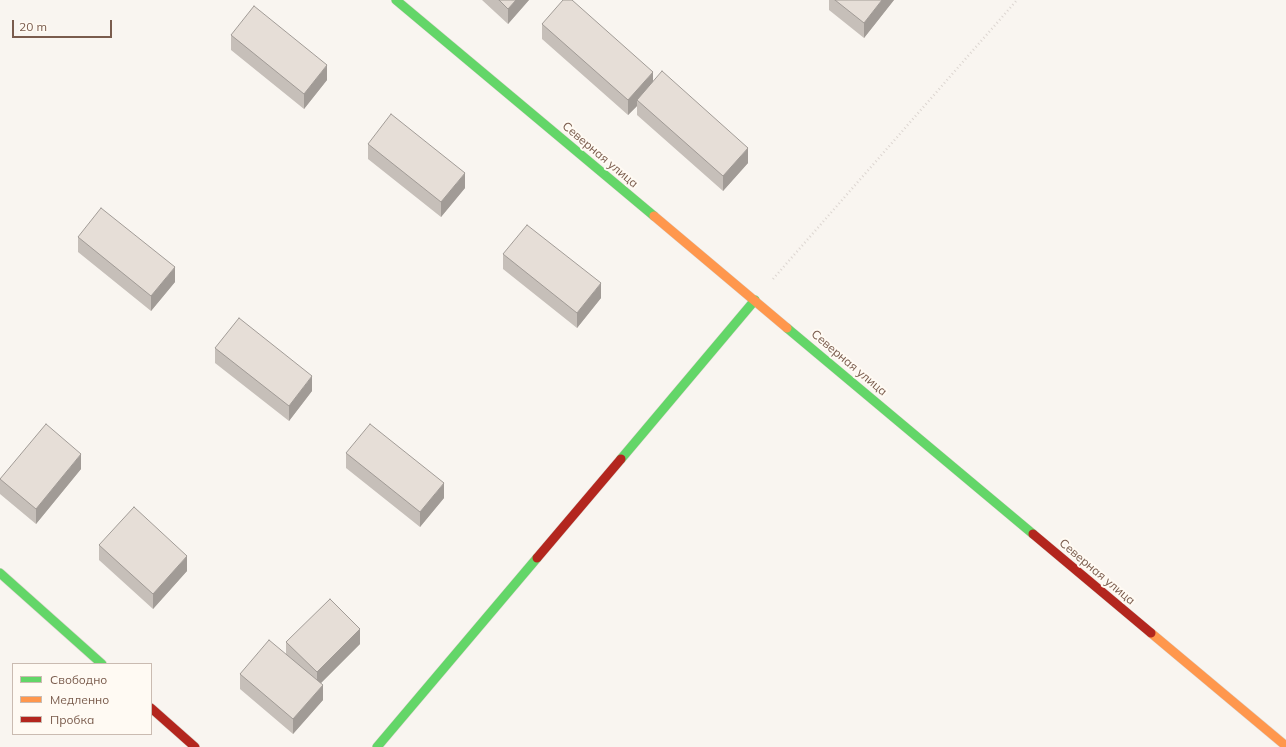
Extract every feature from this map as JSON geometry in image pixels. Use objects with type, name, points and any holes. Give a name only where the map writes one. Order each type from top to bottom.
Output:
[{"type":"street","name":"Северная улица","points":[[396,0],[1286,746]]},
{"type":"street","points":[[377,747],[755,300]]},
{"type":"street","points":[[0,573],[101,663]]},
{"type":"street","points":[[152,709],[195,747]]},
{"type":"path","points":[[755,300],[1017,0]]},
{"type":"building","points":[[499,0],[516,0],[508,9]]},
{"type":"building","points":[[563,0],[572,0],[653,72],[628,100],[542,24]]},
{"type":"building","points":[[835,0],[882,0],[864,23]]},
{"type":"building","points":[[254,6],[327,65],[304,94],[231,35]]},
{"type":"building","points":[[662,71],[748,148],[723,176],[637,100]]},
{"type":"building","points":[[391,114],[465,173],[441,202],[368,144]]},
{"type":"building","points":[[101,208],[175,267],[151,296],[78,237]]},
{"type":"building","points":[[527,225],[601,283],[577,313],[503,254]]},
{"type":"building","points":[[239,318],[312,376],[289,406],[215,348]]},
{"type":"building","points":[[46,424],[81,454],[36,509],[0,479]]},
{"type":"building","points":[[370,424],[444,483],[420,512],[346,453]]},
{"type":"building","points":[[134,507],[187,556],[153,594],[99,545]]},
{"type":"building","points":[[330,599],[360,629],[317,672],[286,642]]},
{"type":"building","points":[[269,640],[323,685],[293,719],[240,674]]},
{"type":"traffic: fast","points":[[396,0],[654,216]]},
{"type":"traffic: fast","points":[[621,459],[755,300]]},
{"type":"traffic: fast","points":[[787,328],[1033,534]]},
{"type":"traffic: fast","points":[[377,747],[537,558]]},
{"type":"traffic: fast","points":[[0,573],[101,663]]},
{"type":"traffic: slow","points":[[654,216],[787,328]]},
{"type":"traffic: slow","points":[[1151,633],[1286,746]]},
{"type":"traffic: jam","points":[[537,558],[621,459]]},
{"type":"traffic: jam","points":[[1033,534],[1151,633]]},
{"type":"traffic: jam","points":[[152,709],[195,747]]}]
